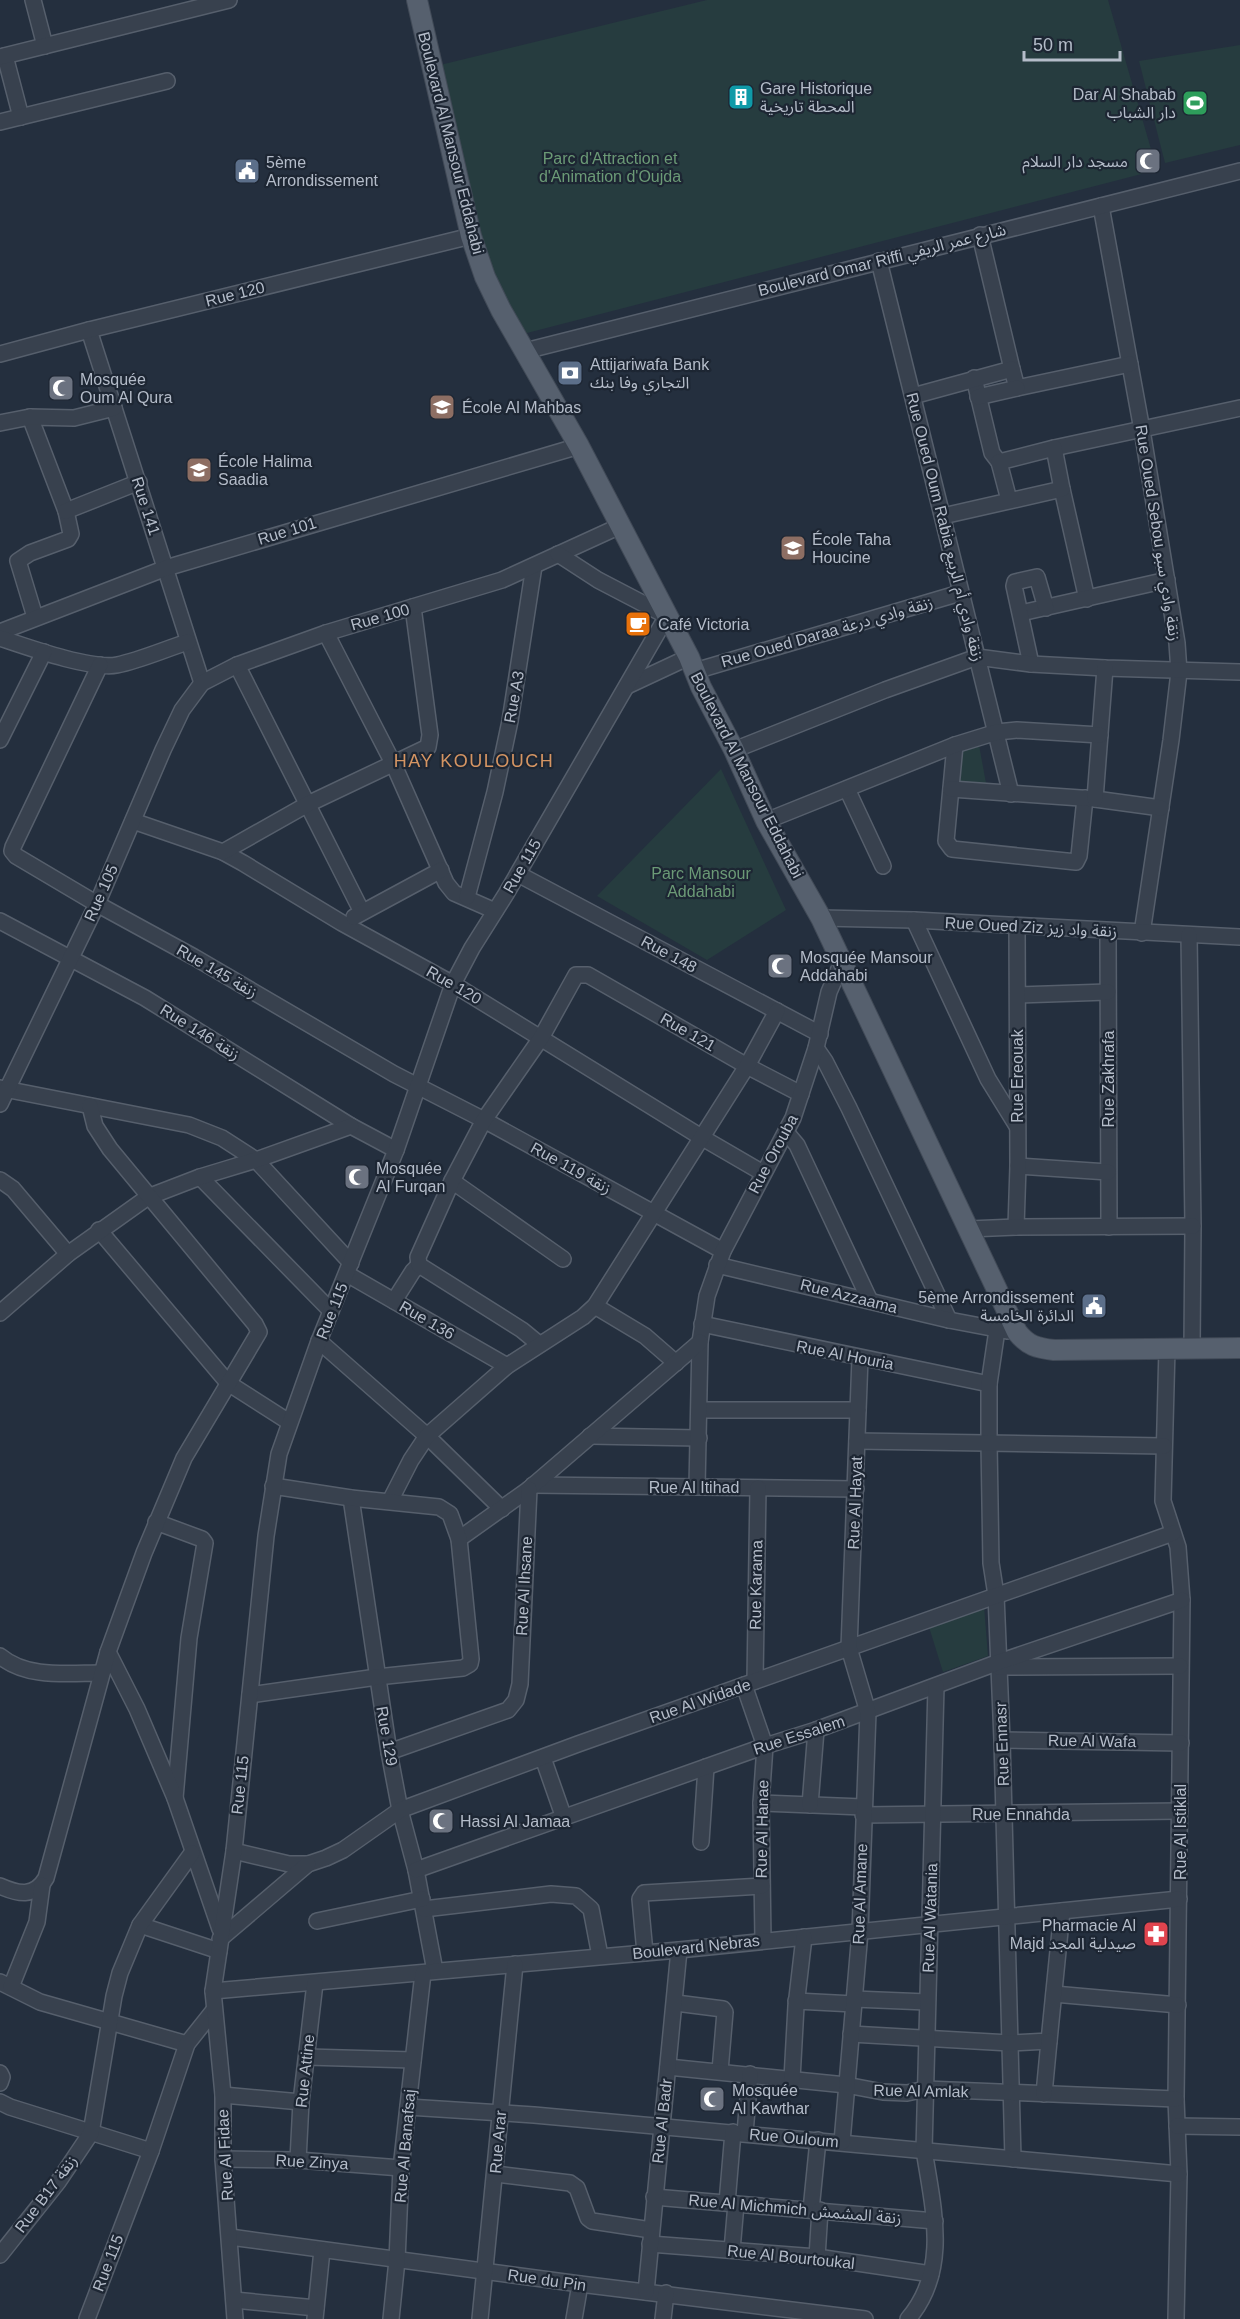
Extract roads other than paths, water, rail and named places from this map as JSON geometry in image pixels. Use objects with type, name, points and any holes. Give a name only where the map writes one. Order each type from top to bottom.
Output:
[{"type":"main road","name":"Boulevard Al Mansour Eddahabi","points":[[417,0],[471,236],[491,291],[579,446],[692,664],[766,821],[821,918],[1017,1332]]},
{"type":"main road","points":[[1017,1332],[1025,1342],[1035,1348],[1107,1351],[1192,1347],[1240,1348]]},
{"type":"street","points":[[33,0],[45,46]]},
{"type":"street","points":[[21,117],[2,57],[229,0]]},
{"type":"street","points":[[0,122],[167,81]]},
{"type":"street","name":"Boulevard Omar Riffi شارع عمر الريفي","points":[[525,351],[1240,171]]},
{"type":"street","name":"Rue Oued Sebou زنقة وادي سبو","points":[[1101,206],[1174,616],[1179,672],[1142,933]]},
{"type":"street","points":[[980,235],[1017,388]]},
{"type":"street","name":"Rue 120","points":[[0,354],[471,236]]},
{"type":"street","name":"Rue Oued Oum Rabia زنقة وادي أم الربيع","points":[[879,261],[1011,794]]},
{"type":"street","name":"Rue 141","points":[[89,330],[202,683]]},
{"type":"street","points":[[978,396],[1130,364]]},
{"type":"street","points":[[913,396],[1012,369]]},
{"type":"street","points":[[974,378],[992,453],[999,462],[1010,500]]},
{"type":"street","points":[[0,423],[30,417],[74,418],[114,408]]},
{"type":"street","points":[[999,462],[1053,448],[1240,408]]},
{"type":"street","points":[[30,417],[66,511],[71,531],[70,537],[18,561],[35,617]]},
{"type":"street","name":"Rue 101","points":[[0,632],[166,568],[579,446]]},
{"type":"street","points":[[1053,448],[1087,599]]},
{"type":"street","points":[[66,511],[139,482]]},
{"type":"street","points":[[942,516],[1062,489]]},
{"type":"street","name":"Rue 100","points":[[202,683],[237,665],[326,633],[489,585],[620,526]]},
{"type":"street","points":[[558,554],[598,580],[667,616]]},
{"type":"street","name":"Rue A3","points":[[467,897],[501,765],[519,671],[534,566]]},
{"type":"street","points":[[1031,664],[1015,582],[1035,576],[1039,580],[1046,608]]},
{"type":"street","points":[[1021,613],[1167,580]]},
{"type":"street","name":"Rue Oued Daraa زنقة وادي درعة","points":[[692,664],[960,593]]},
{"type":"street","points":[[223,852],[308,804],[426,749],[430,740],[414,607]]},
{"type":"street","name":"Rue 115","points":[[213,1991],[234,1851],[273,1486],[279,1454],[289,1422],[396,1150],[453,984],[667,616]]},
{"type":"street","points":[[326,633],[393,763],[449,888],[495,911]]},
{"type":"street","points":[[0,638],[44,652],[100,665],[116,665],[188,642]]},
{"type":"street","points":[[0,740],[44,652]]},
{"type":"street","points":[[734,750],[885,690],[977,657],[1031,664],[1179,672],[1240,672]]},
{"type":"street","points":[[627,686],[692,664]]},
{"type":"street","name":"Rue 145 زنقة","points":[[100,665],[12,852],[97,904],[194,957],[372,1062],[418,1086]]},
{"type":"street","points":[[237,665],[363,912]]},
{"type":"street","points":[[955,745],[946,841],[949,847],[1074,863],[1079,856],[1090,798],[1100,735],[1105,668]]},
{"type":"street","name":"Rue 105","points":[[2,1094],[97,904],[182,710],[202,683]]},
{"type":"street","points":[[766,821],[955,745],[997,732],[1017,730],[1100,735]]},
{"type":"street","points":[[847,789],[883,866]]},
{"type":"street","points":[[951,789],[1090,798],[1161,808]]},
{"type":"street","name":"Rue 120","points":[[133,820],[223,852],[342,923],[453,984],[763,1173]]},
{"type":"street","points":[[342,923],[441,870]]},
{"type":"street","name":"Rue 148","points":[[518,874],[777,1011],[818,1041]]},
{"type":"street","name":"Rue Oued Ziz زنقة واد زيز","points":[[821,918],[914,920],[1108,932],[1240,937]]},
{"type":"street","points":[[914,920],[988,1079],[1017,1126]]},
{"type":"street","name":"Rue 146 زنقة","points":[[0,921],[145,998],[351,1126],[396,1150]]},
{"type":"street","name":"Rue Ereouak","points":[[1016,1227],[1017,926]]},
{"type":"street","name":"Rue Zakhrafa","points":[[1108,932],[1109,1227]]},
{"type":"street","points":[[1189,935],[1193,1226],[1192,1347]]},
{"type":"street","name":"Rue Orouba","points":[[697,1487],[700,1342],[707,1296],[720,1258],[786,1132],[818,1041],[829,992],[842,962]]},
{"type":"street","name":"Rue 121","points":[[541,1038],[574,978],[579,974],[588,975],[747,1066],[801,1094]]},
{"type":"street","points":[[1018,995],[1108,992]]},
{"type":"street","points":[[390,1501],[411,1460],[427,1436],[507,1366],[583,1317],[595,1306],[747,1066],[777,1011]]},
{"type":"street","points":[[394,1301],[419,1265],[419,1253],[452,1181],[484,1120],[541,1038]]},
{"type":"street","points":[[818,1041],[949,1320]]},
{"type":"street","name":"Rue 119 زنقة","points":[[418,1086],[654,1213],[720,1258]]},
{"type":"street","name":"Rue 136","points":[[2,1094],[90,1106],[204,1129],[233,1144],[256,1160],[349,1269],[394,1301],[507,1366]]},
{"type":"street","points":[[90,1106],[100,1134],[148,1197],[258,1329],[258,1336],[184,1458],[156,1522],[108,1652],[49,1868],[42,1885],[37,1922],[5,1984],[40,2002],[187,2044]]},
{"type":"street","points":[[0,1313],[68,1254],[148,1197],[351,1126]]},
{"type":"street","points":[[786,1132],[797,1145],[870,1301]]},
{"type":"street","points":[[1018,1166],[1108,1172]]},
{"type":"street","points":[[200,1177],[331,1311]]},
{"type":"street","points":[[0,1180],[13,1189],[68,1254]]},
{"type":"street","points":[[452,1181],[563,1259]]},
{"type":"street","points":[[969,1229],[1193,1226]]},
{"type":"street","points":[[99,1230],[228,1383],[289,1422]]},
{"type":"street","name":"Rue Azzaama","points":[[720,1258],[870,1301],[949,1320],[1017,1332]]},
{"type":"street","points":[[419,1265],[522,1330],[539,1344]]},
{"type":"street","points":[[595,1306],[645,1336],[676,1363]]},
{"type":"street","name":"Rue Al Houria","points":[[702,1324],[988,1384]]},
{"type":"street","name":"Rue Ennasr","points":[[997,1330],[988,1384],[991,1563],[996,1595],[1002,1740],[1013,2159]]},
{"type":"street","points":[[319,1341],[427,1436],[502,1509]]},
{"type":"street","points":[[459,1539],[531,1487],[700,1342]]},
{"type":"street","name":"Rue Al Istiklal","points":[[1167,1348],[1163,1501],[1178,1547],[1182,1600],[1176,2099],[1179,2174],[1176,2319]]},
{"type":"street","name":"Rue Al Hayat","points":[[849,1648],[860,1358]]},
{"type":"street","points":[[700,1410],[858,1410]]},
{"type":"street","points":[[590,1436],[699,1438]]},
{"type":"street","points":[[857,1441],[1164,1446]]},
{"type":"street","points":[[250,1695],[377,1677],[463,1668],[470,1664],[471,1654],[459,1539],[454,1523],[446,1510],[429,1505],[351,1498],[273,1486]]},
{"type":"street","name":"Rue Al Itihad","points":[[531,1487],[856,1489]]},
{"type":"street","name":"Rue Al Ihsane","points":[[389,1752],[508,1710],[516,1700],[520,1684],[531,1487]]},
{"type":"street","name":"Rue Karama","points":[[749,1683],[758,1488]]},
{"type":"street","name":"Rue 129","points":[[351,1498],[389,1752],[400,1810],[423,1904],[429,1972]]},
{"type":"street","points":[[156,1522],[202,1539],[205,1544],[189,1638],[174,1798]]},
{"type":"street","name":"Rue Al Widade","points":[[234,1851],[289,1864],[308,1864],[343,1850],[400,1810],[578,1744],[1173,1533]]},
{"type":"street","name":"Rue Essalem","points":[[416,1870],[1182,1600]]},
{"type":"street","name":"Rue Al Amane","points":[[842,2142],[860,1932],[868,1712],[849,1648]]},
{"type":"street","points":[[108,1652],[137,1710],[174,1798],[220,1941]]},
{"type":"street","points":[[0,1656],[9,1664],[26,1671],[102,1673]]},
{"type":"street","points":[[999,1664],[1180,1666]]},
{"type":"street","name":"Rue Al Hanae","points":[[749,1683],[765,1746],[761,1803],[763,1940]]},
{"type":"street","name":"Rue Al Watania","points":[[908,2319],[923,2295],[931,2274],[937,2239],[924,2150],[936,1686]]},
{"type":"street","points":[[810,1805],[816,1730]]},
{"type":"street","name":"Rue Al Wafa","points":[[1002,1740],[1181,1743]]},
{"type":"street","points":[[543,1758],[564,1818]]},
{"type":"street","points":[[701,1842],[706,1767]]},
{"type":"street","name":"Rue Ennahda","points":[[761,1803],[810,1805],[863,1811],[1004,1815],[1180,1811]]},
{"type":"street","points":[[91,2133],[120,1973],[140,1924],[192,1852]]},
{"type":"street","points":[[220,1941],[308,1864]]},
{"type":"street","points":[[0,1886],[19,1894],[35,1890],[42,1885]]},
{"type":"street","points":[[645,1953],[640,1899],[644,1893],[762,1886]]},
{"type":"street","points":[[317,1921],[423,1904],[551,1894],[576,1896],[591,1909],[600,1956]]},
{"type":"street","name":"Boulevard Nebras","points":[[213,1991],[679,1950],[1179,1899]]},
{"type":"street","points":[[1044,2094],[1062,1911]]},
{"type":"street","points":[[140,1924],[220,1941]]},
{"type":"street","points":[[792,2079],[796,2001],[804,1937]]},
{"type":"street","name":"Rue Al Badr","points":[[646,2292],[661,2126],[676,2003],[679,1950]]},
{"type":"street","name":"Rue Arar","points":[[480,2319],[515,1964]]},
{"type":"street","name":"Rue Al Banafsaj","points":[[391,2319],[397,2260],[401,2168],[413,2060],[429,1972]]},
{"type":"street","name":"Rue Attine","points":[[298,2160],[301,2102],[315,1983]]},
{"type":"street","name":"Rue Al Fidae","points":[[213,1991],[222,2095],[223,2159],[235,2319]]},
{"type":"street","points":[[1054,1994],[1178,2004]]},
{"type":"street","points":[[796,2001],[927,2002]]},
{"type":"street","points":[[676,2003],[723,2009],[725,2012],[720,2071]]},
{"type":"street","name":"Rue 115","points":[[87,2319],[151,2151],[187,2044],[214,2010]]},
{"type":"street","points":[[851,2034],[1010,2043],[1049,2041]]},
{"type":"street","points":[[307,2056],[413,2060]]},
{"type":"street","name":"Rue Al Amlak","points":[[668,2067],[750,2074],[908,2094],[926,2089],[1176,2099]]},
{"type":"street","points":[[0,2073],[2,2077],[0,2083]]},
{"type":"street","points":[[732,2250],[731,2203],[739,2133],[750,2074]]},
{"type":"street","points":[[222,2095],[301,2102]]},
{"type":"street","name":"Rue Ouloum","points":[[408,2107],[661,2126],[1179,2174]]},
{"type":"street","points":[[3,2109],[151,2151]]},
{"type":"street","points":[[1178,2126],[1240,2127]]},
{"type":"street","name":"Rue B17 زنقة","points":[[0,2255],[58,2182],[91,2133]]},
{"type":"street","points":[[817,2257],[815,2210],[818,2140]]},
{"type":"street","name":"Rue Zinya","points":[[223,2159],[298,2160],[401,2168]]},
{"type":"street","name":"Rue Al Bourtoukal","points":[[496,2174],[570,2182],[577,2188],[588,2218],[592,2221],[650,2237],[732,2250],[817,2257],[931,2274]]},
{"type":"street","name":"Rue Al Michmich زنقة المشمش","points":[[654,2197],[935,2221]]},
{"type":"street","name":"Rue du Pin","points":[[230,2237],[580,2284],[666,2293],[768,2313],[865,2319]]},
{"type":"street","points":[[234,2300],[315,2314],[322,2250]]},
{"type":"street","points":[[574,2319],[580,2284]]},
{"type":"street","points":[[663,2319],[666,2293]]},
{"type":"place","name":"Gare Historique المحطة تاريخية","points":[[741,97]]},
{"type":"place","name":"Dar Al Shabab دار الشباب","points":[[1195,103]]},
{"type":"place","name":"مسجد دار السلام","points":[[1148,161]]},
{"type":"place","name":"5ème Arrondissement","points":[[247,171]]},
{"type":"place","name":"Attijariwafa Bank التجاري وفا بنك","points":[[570,373]]},
{"type":"place","name":"Mosquée Oum Al Qura","points":[[61,388]]},
{"type":"place","name":"École Al Mahbas","points":[[442,407]]},
{"type":"place","name":"École Halima Saadia","points":[[199,470]]},
{"type":"place","name":"École Taha Houcine","points":[[793,548]]},
{"type":"place","name":"Café Victoria","points":[[638,624]]},
{"type":"place","name":"Mosquée Mansour Addahabi","points":[[780,966]]},
{"type":"place","name":"Mosquée Al Furqan","points":[[357,1177]]},
{"type":"place","name":"5ème Arrondissement الدائرة الخامسة","points":[[1094,1306]]},
{"type":"place","name":"Hassi Al Jamaa","points":[[441,1821]]},
{"type":"place","name":"Pharmacie Al Majd صيدلية المجد","points":[[1156,1934]]},
{"type":"place","name":"Mosquée Al Kawthar","points":[[712,2099]]},
{"type":"district","name":"HAY KOULOUCH","points":[[474,761]]},
{"type":"park label","name":"Parc d'Attraction et d'Animation d'Oujda","points":[[610,167]]},
{"type":"park label","name":"Parc Mansour Addahabi","points":[[701,882]]}]
